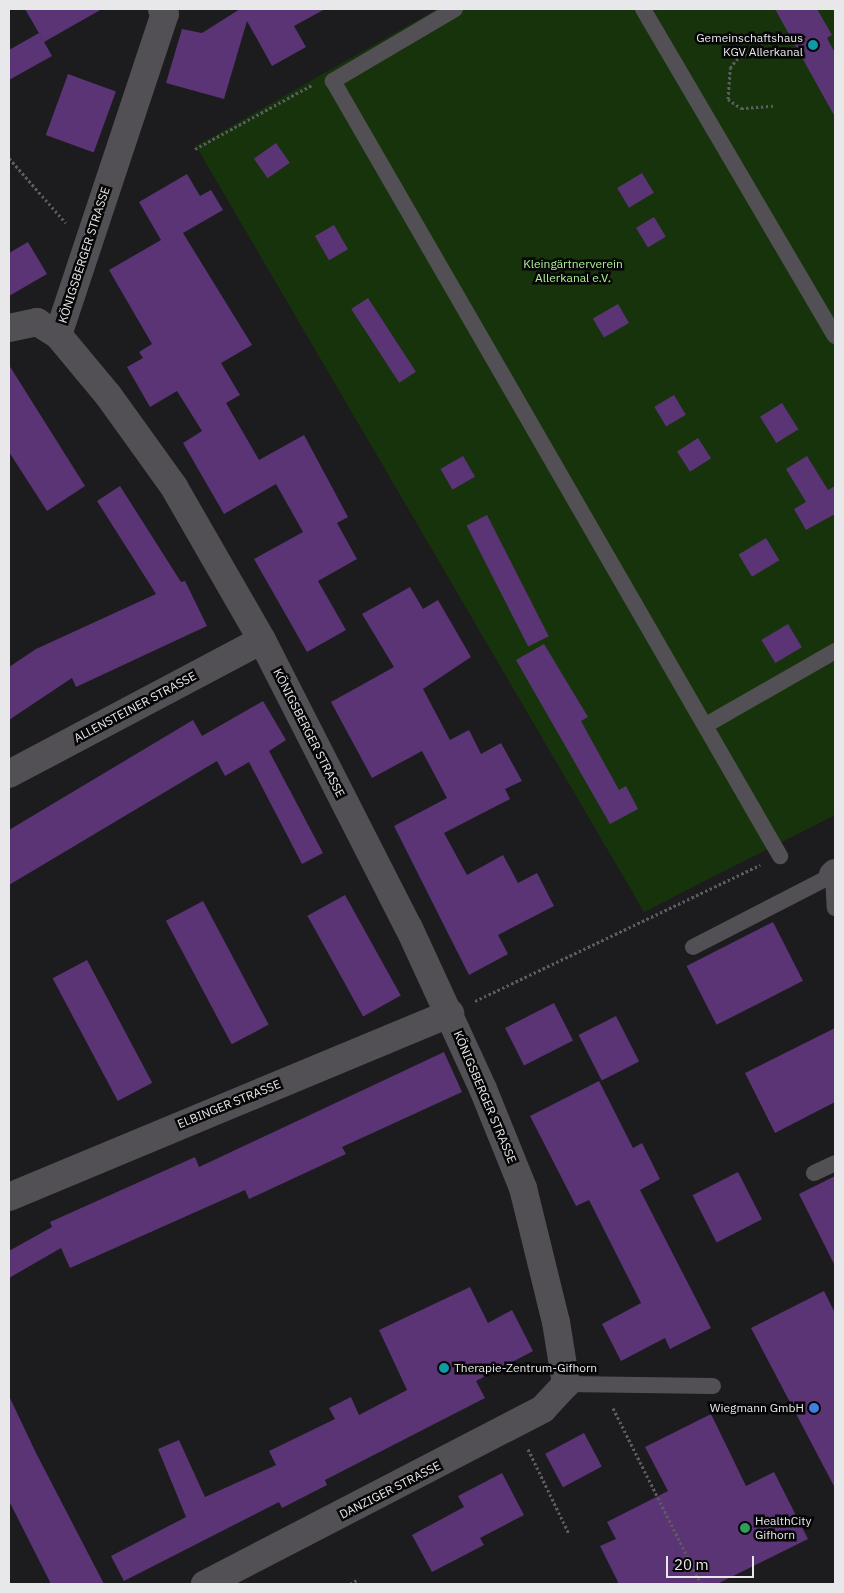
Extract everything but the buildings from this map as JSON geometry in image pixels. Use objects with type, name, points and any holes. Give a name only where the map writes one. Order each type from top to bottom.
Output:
[{"type":"street","name":"KÖNIGSBERGER STRASSE","points":[[167,10],[58,335],[174,487],[262,640],[450,1013],[523,1188],[556,1322],[566,1384]]},
{"type":"street","points":[[9,328],[37,322],[58,335]]},
{"type":"street","name":"ALLENSTEINER STRASSE","points":[[9,774],[262,640]]},
{"type":"street","name":"ELBINGER STRASSE","points":[[9,1197],[450,1013]]},
{"type":"street","name":"DANZIGER STRASSE","points":[[205,1584],[517,1426],[543,1409],[566,1384]]},
{"type":"lane","points":[[455,9],[333,81],[780,856]]},
{"type":"lane","points":[[643,9],[835,336]]},
{"type":"lane","points":[[706,725],[835,651]]},
{"type":"lane","points":[[693,947],[834,874],[835,908]]},
{"type":"lane","points":[[814,1173],[835,1163]]},
{"type":"lane","points":[[566,1384],[602,1387],[713,1386]]},
{"type":"path","points":[[773,106],[741,108],[728,100],[730,68],[766,42],[782,39]]},
{"type":"path","points":[[194,149],[323,79],[333,81]]},
{"type":"path","points":[[9,158],[86,247]]},
{"type":"path","points":[[450,1013],[780,856]]},
{"type":"path","points":[[602,1387],[701,1584]]},
{"type":"path","points":[[517,1426],[569,1534]]},
{"type":"path","points":[[350,1584],[359,1579]]},
{"type":"green space","name":"Kleingärtnerverein Allerkanal e.V.","points":[[437,9],[835,9],[835,815],[644,912],[196,146]]},
{"type":"place","name":"Gemeinschaftshaus KGV Allerkanal","points":[[813,45]]},
{"type":"place","name":"Therapie-Zentrum-Gifhorn","points":[[444,1368]]},
{"type":"place","name":"Wiegmann GmbH","points":[[814,1408]]},
{"type":"place","name":"HealthCity Gifhorn","points":[[745,1528]]}]
